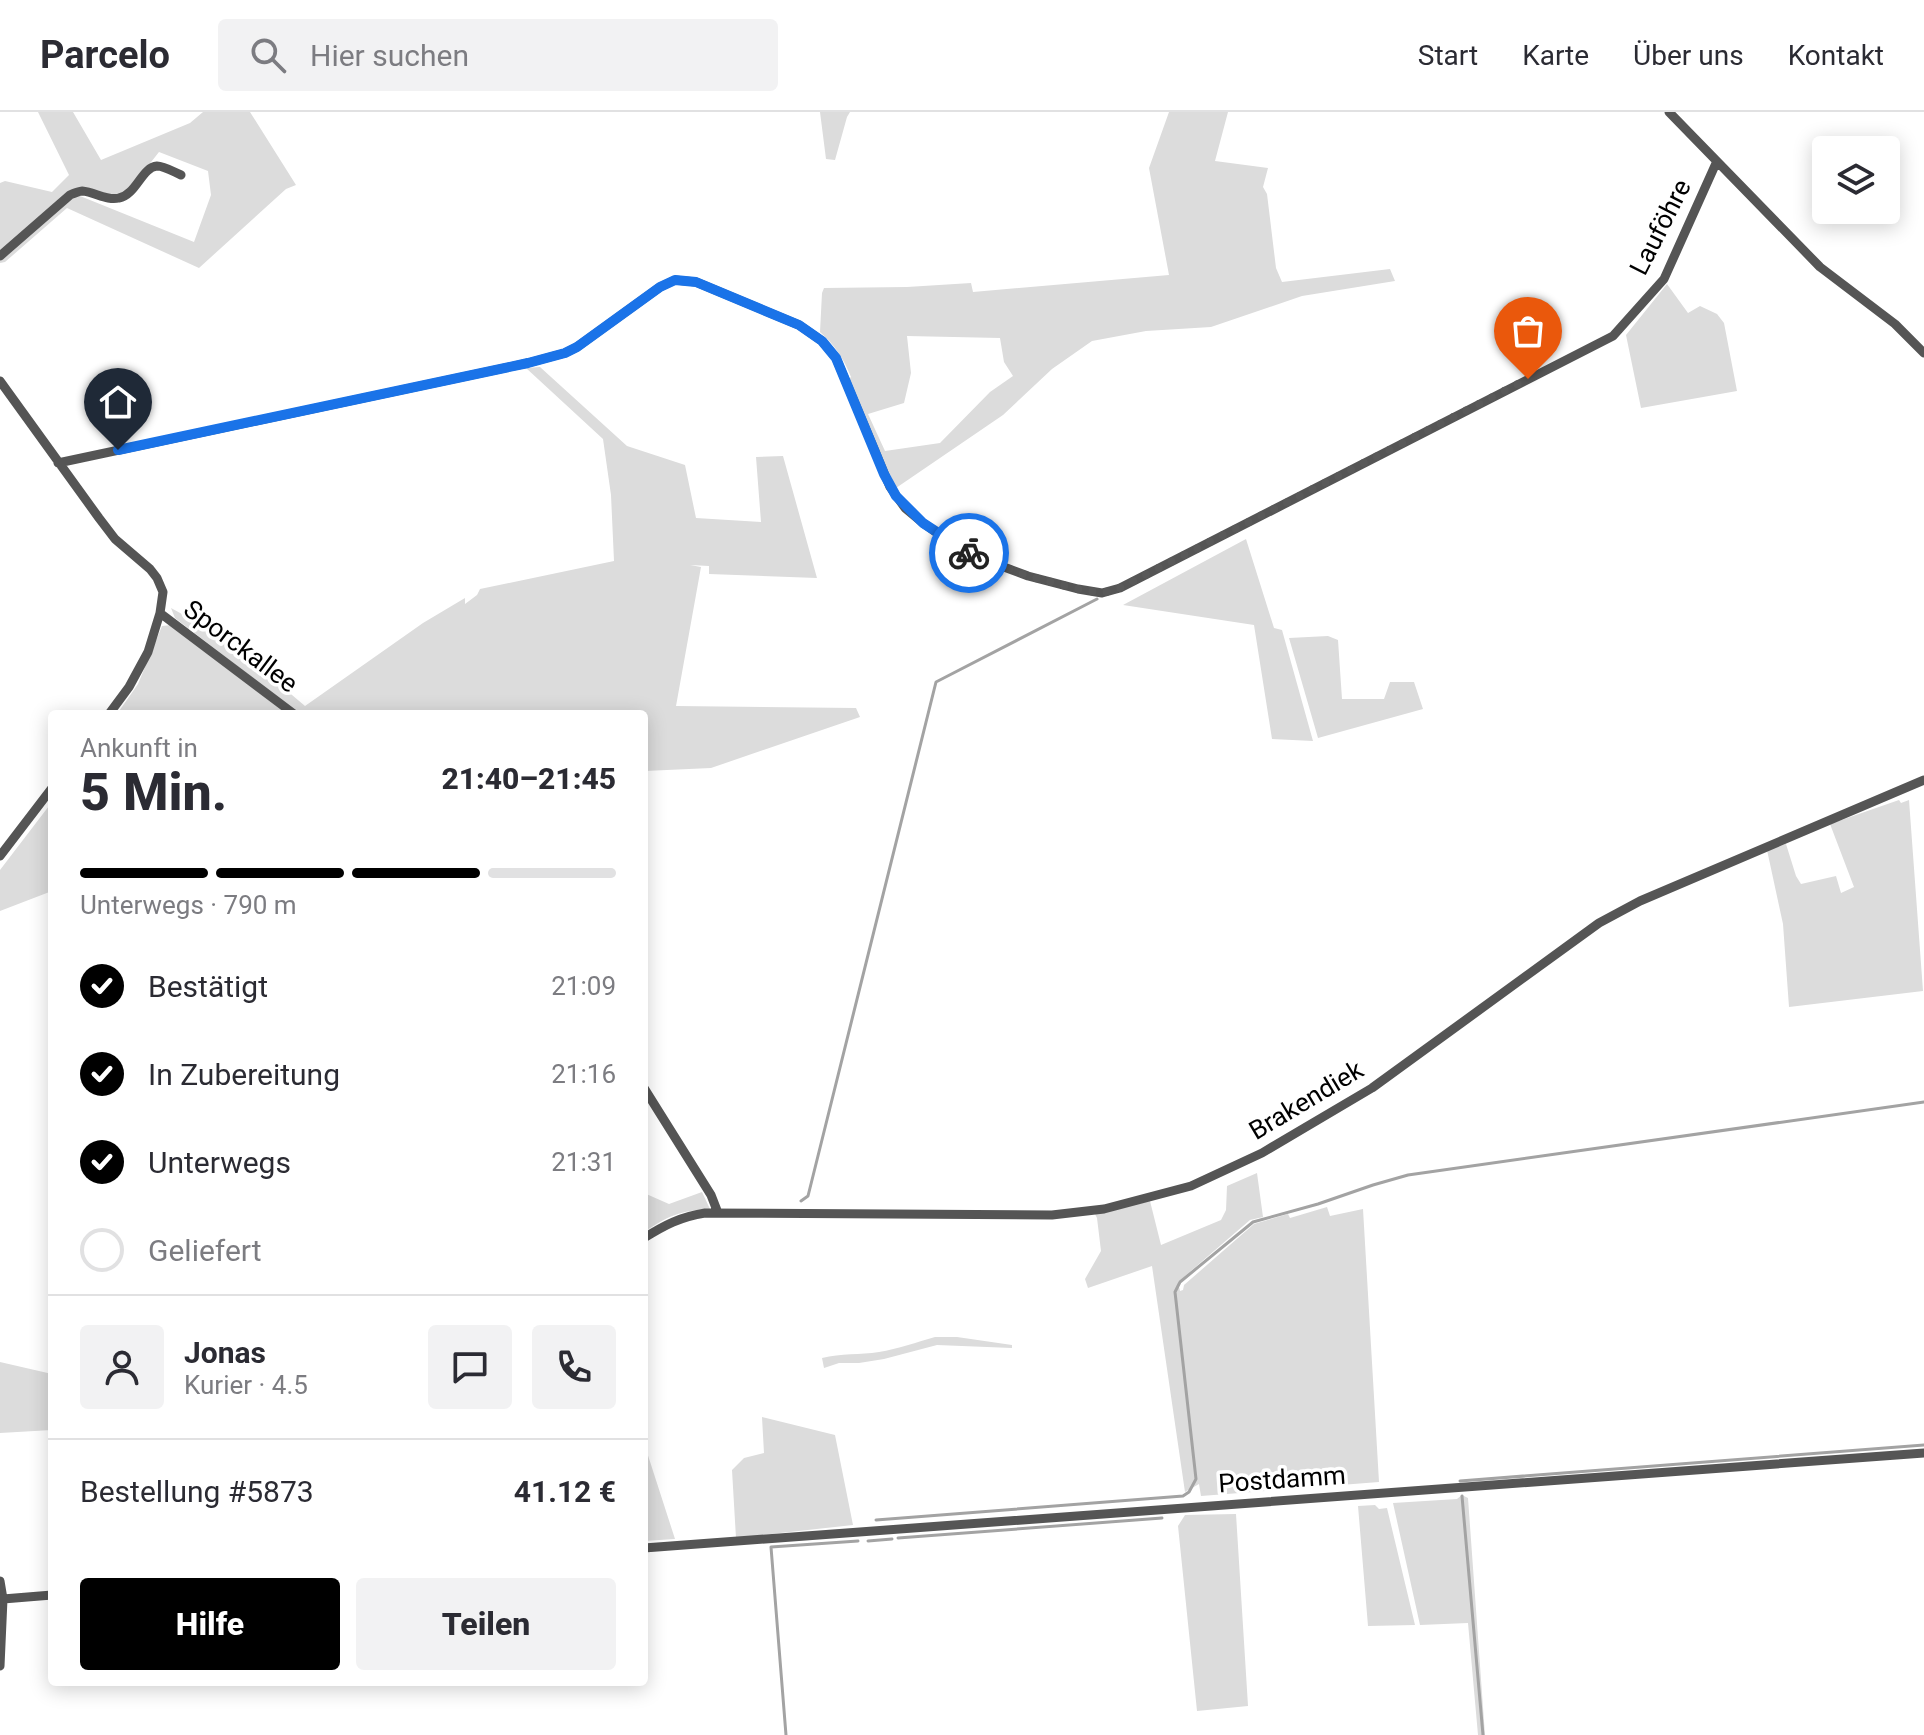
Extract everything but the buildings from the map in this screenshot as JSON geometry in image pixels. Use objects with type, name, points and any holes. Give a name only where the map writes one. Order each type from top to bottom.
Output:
[{"type":"street","points":[[1669,112],[1820,267],[1895,324],[1924,353]]},
{"type":"street","name":"Lauföhre","points":[[58,463],[565,353],[660,287],[675,280],[696,282],[799,325],[822,341],[836,358],[890,487],[905,508],[923,523],[950,542],[990,562],[1040,579],[1102,593],[1120,588],[1613,336],[1664,279],[1717,161]]},
{"type":"street","points":[[0,256],[70,195],[82,191],[122,198],[153,167],[159,166],[181,175]]},
{"type":"street","points":[[0,381],[115,539],[157,578],[163,592],[148,652],[112,710]]},
{"type":"street","name":"Sporckallee","points":[[160,613],[289,710]]},
{"type":"street","name":"Brakendiek","points":[[648,1236],[686,1216],[718,1213],[1052,1215],[1104,1209],[1191,1186],[1262,1153],[1372,1088],[1599,923],[1640,901],[1924,780]]},
{"type":"street","points":[[0,856],[48,793]]},
{"type":"street","points":[[648,1094],[711,1195],[718,1213]]},
{"type":"street","name":"Postdamm","points":[[648,1548],[1924,1453]]},
{"type":"street","points":[[0,1581],[3,1599],[0,1666]]},
{"type":"street","points":[[3,1599],[48,1595]]},
{"type":"shaded area","points":[[38,112],[73,112],[101,160],[190,123],[203,112],[250,112],[296,185],[286,189],[199,268],[67,208],[0,263],[0,183],[5,181],[52,192],[69,175]],"holes":[[[159,152],[208,171],[211,195],[194,242],[80,196],[83,189],[115,196],[129,190]]]},
{"type":"shaded area","points":[[820,112],[850,112],[835,160],[826,159]]},
{"type":"shaded area","points":[[1169,112],[1228,112],[1215,161],[1268,168],[1263,187],[1267,194],[1276,268],[1282,282],[1390,269],[1395,281],[1302,296],[1211,327],[1146,331],[1092,341],[1052,369],[1003,415],[896,488],[848,380],[851,377],[845,364],[820,332],[824,288],[971,283],[973,292],[1169,275],[1149,168]],"holes":[[[907,336],[1000,338],[1004,362],[1013,376],[990,392],[940,443],[885,451],[868,414],[904,403],[911,373]]]},
{"type":"shaded area","points":[[1667,284],[1688,313],[1700,306],[1717,314],[1724,323],[1737,391],[1641,408],[1626,335]]},
{"type":"shaded area","points":[[540,367],[627,446],[685,465],[696,518],[761,522],[756,457],[783,456],[817,578],[709,574],[709,566],[690,565],[701,567],[676,706],[856,708],[860,717],[711,768],[648,771],[648,710],[120,710],[138,684],[162,626],[172,625],[253,678],[175,618],[171,608],[224,641],[305,706],[423,623],[465,598],[465,604],[480,589],[614,561],[611,495],[603,439],[526,368]]},
{"type":"shaded area","points":[[1246,539],[1274,628],[1282,630],[1313,741],[1272,739],[1254,625],[1123,605]]},
{"type":"shaded area","points":[[1328,636],[1338,640],[1342,699],[1384,699],[1390,682],[1414,682],[1423,709],[1318,738],[1289,638]]},
{"type":"shaded area","points":[[1899,800],[1901,803],[1909,800],[1923,991],[1789,1007],[1783,924],[1767,850],[1786,844],[1801,884],[1836,876],[1841,893],[1854,887],[1830,824]]},
{"type":"shaded area","points":[[48,807],[48,893],[0,911],[0,870]]},
{"type":"shaded area","points":[[1257,1173],[1263,1217],[1250,1220],[1178,1282],[1180,1291],[1254,1224],[1327,1207],[1330,1216],[1363,1209],[1379,1482],[1201,1496],[1199,1484],[1185,1492],[1152,1266],[1088,1288],[1085,1279],[1101,1251],[1095,1214],[1150,1201],[1161,1245],[1221,1220],[1226,1210],[1227,1186]]},
{"type":"shaded area","points":[[702,1192],[710,1209],[675,1215],[648,1230],[648,1195],[669,1204]]},
{"type":"shaded area","points":[[935,1337],[957,1337],[1012,1345],[1012,1348],[937,1345],[884,1359],[839,1363],[824,1368],[822,1358],[886,1351]]},
{"type":"shaded area","points":[[0,1362],[48,1373],[48,1430],[0,1433]]},
{"type":"shaded area","points":[[762,1417],[835,1435],[853,1525],[736,1538],[732,1470],[744,1458],[764,1453]]},
{"type":"shaded area","points":[[648,1455],[675,1539],[648,1541]]},
{"type":"shaded area","points":[[1462,1495],[1468,1498],[1485,1735],[1478,1735],[1468,1623],[1420,1625],[1393,1503],[1457,1499]]},
{"type":"shaded area","points":[[1375,1505],[1379,1509],[1387,1508],[1415,1625],[1368,1626],[1358,1506]]},
{"type":"shaded area","points":[[1236,1514],[1248,1706],[1197,1711],[1178,1526],[1185,1515]]},
{"type":"waterway","points":[[801,1201],[808,1196],[936,682],[1097,599]]},
{"type":"waterway","points":[[876,1520],[1183,1496],[1189,1492],[1196,1479],[1175,1292],[1180,1282],[1253,1222],[1408,1175],[1924,1102]]},
{"type":"waterway","points":[[1460,1481],[1924,1445]]},
{"type":"waterway","points":[[1462,1496],[1483,1735]]},
{"type":"waterway","points":[[898,1538],[1162,1518]]},
{"type":"waterway","points":[[868,1541],[892,1539]]},
{"type":"waterway","points":[[786,1735],[771,1547],[858,1541]]},
{"type":"way so far","points":[[969,553],[1028,576],[1078,589],[1102,593],[1120,588],[1528,379]]},
{"type":"route","points":[[118,450],[565,353],[660,287],[675,280],[696,282],[799,325],[822,341],[836,358],[896,496],[923,523],[969,553]]}]
